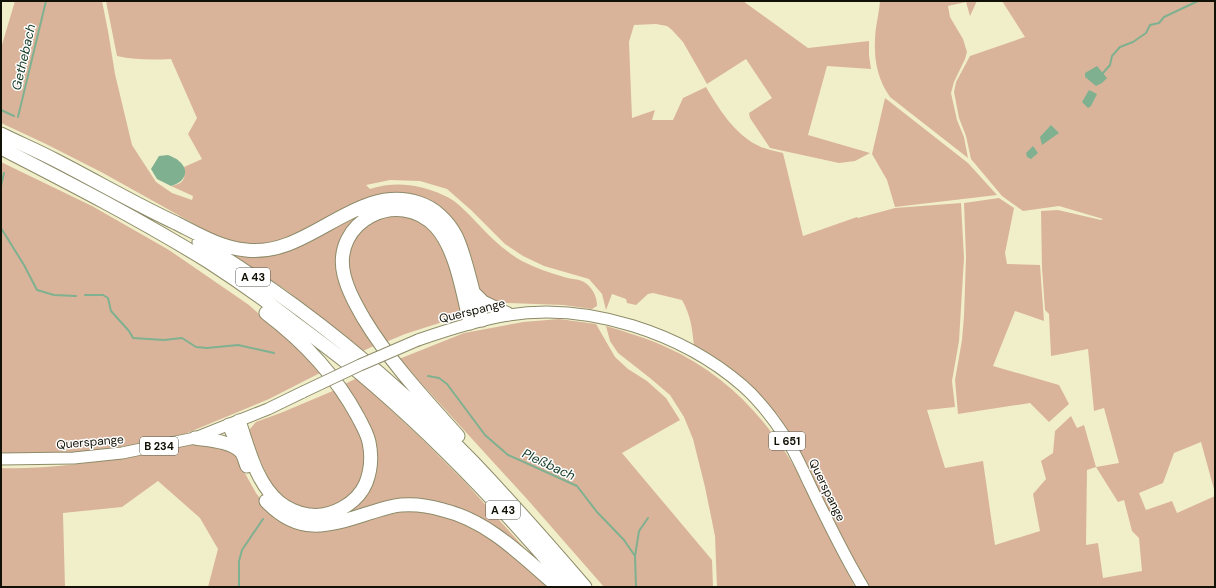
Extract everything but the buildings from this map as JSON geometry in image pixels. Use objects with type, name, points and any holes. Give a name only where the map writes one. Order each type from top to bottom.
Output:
[{"type":"highway","name":"A 43","points":[[1,134],[55,160],[145,209],[213,250],[271,290],[340,341],[434,424],[495,485],[585,587]]},
{"type":"highway","name":"A 43","points":[[1,148],[85,191],[166,236],[210,263],[264,300],[340,357],[431,438],[505,513],[570,587]]},
{"type":"highway","points":[[145,209],[225,246],[246,251],[264,250],[290,244],[365,205],[384,200],[395,199],[412,201],[425,205],[442,218],[453,231],[460,246],[473,292],[476,321]]},
{"type":"highway","points":[[476,321],[453,257],[442,234],[432,223],[415,213],[400,209],[389,209],[374,214],[361,222],[353,230],[345,245],[342,262],[344,276],[353,300],[373,334],[393,362],[470,449],[495,485]]},
{"type":"highway","points":[[166,236],[278,322],[306,348],[333,378],[352,405],[368,440],[371,461],[369,474],[365,485],[353,500],[338,510],[322,515],[310,516],[299,513],[279,502],[271,494],[256,468],[234,423]]},
{"type":"highway","points":[[473,292],[483,302],[508,314]]},
{"type":"highway","points":[[234,423],[241,451],[260,492],[267,502],[286,518],[307,525],[319,526],[332,524],[401,505],[443,510],[484,526],[512,546],[558,587]]},
{"type":"highway","points":[[195,438],[214,440],[228,444],[241,451]]},
{"type":"main road","name":"Querspange","points":[[1,459],[74,458],[122,453],[195,438],[268,409],[360,365],[418,340],[476,321],[508,314],[564,312],[602,318],[634,327],[675,342],[734,378],[761,405],[790,445],[848,562],[863,587]]},
{"type":"shaded area","points":[[15,1],[102,1],[115,74],[132,145],[156,182],[172,193],[192,200],[193,196],[171,186],[183,181],[184,167],[202,159],[188,134],[197,118],[171,59],[157,60],[117,56],[106,1],[743,1],[808,48],[869,41],[871,69],[827,66],[808,135],[870,153],[855,161],[839,163],[770,148],[750,118],[749,113],[772,98],[746,59],[707,84],[683,42],[667,26],[656,24],[634,25],[629,42],[632,118],[655,110],[652,120],[673,120],[683,98],[706,87],[728,121],[742,135],[762,147],[783,153],[803,236],[857,217],[858,218],[895,208],[961,203],[964,258],[959,341],[952,381],[955,407],[927,410],[945,468],[983,461],[995,545],[1040,531],[1033,494],[1046,479],[1041,461],[1053,453],[1055,431],[1071,416],[1077,428],[1084,425],[1096,467],[1119,463],[1104,408],[1094,411],[1088,349],[1051,356],[1049,314],[1045,310],[1042,268],[1041,211],[1058,210],[1101,220],[1103,219],[1059,206],[1023,211],[1002,196],[971,159],[966,136],[959,118],[954,92],[956,82],[970,56],[1025,37],[1002,1],[1215,1],[1215,493],[1201,442],[1174,453],[1163,483],[1139,493],[1146,510],[1172,501],[1177,513],[1215,496],[1215,587],[869,587],[825,506],[795,442],[778,415],[751,386],[729,368],[694,346],[692,328],[682,300],[653,293],[648,294],[636,305],[627,303],[626,299],[612,294],[606,310],[602,294],[589,279],[544,266],[523,256],[505,244],[471,210],[447,189],[420,181],[390,180],[366,185],[370,189],[398,184],[416,186],[434,191],[454,201],[489,236],[510,254],[527,264],[566,278],[580,280],[586,283],[593,292],[597,306],[592,309],[563,305],[505,303],[497,302],[484,296],[480,290],[471,256],[463,236],[439,207],[415,196],[401,194],[323,222],[268,246],[245,246],[223,240],[103,173],[1,123],[1,48]],"holes":[[[1096,467],[1118,502],[1124,500],[1132,531],[1139,538],[1142,571],[1103,578],[1098,543],[1086,545],[1087,470]]]},
{"type":"shaded area","points":[[880,1],[977,1],[970,16],[966,2],[948,6],[950,17],[963,39],[967,52],[954,82],[951,93],[957,120],[964,137],[968,158],[890,97],[882,84],[875,56],[875,36]]},
{"type":"shaded area","points":[[1097,66],[1107,78],[1096,86],[1085,77],[1085,73]]},
{"type":"shaded area","points":[[1089,90],[1097,94],[1091,106],[1088,108],[1082,102]]},
{"type":"shaded area","points":[[885,98],[968,163],[997,195],[895,207],[887,180],[872,154]]},
{"type":"shaded area","points":[[1051,125],[1059,133],[1042,145],[1040,137]]},
{"type":"shaded area","points":[[1033,146],[1038,153],[1031,159],[1027,157],[1026,153]]},
{"type":"shaded area","points":[[168,155],[179,161],[185,169],[182,179],[171,186],[157,179],[151,169],[159,156]]},
{"type":"shaded area","points":[[1,162],[92,206],[169,250],[249,305],[290,341],[320,373],[269,399],[180,436],[150,443],[70,453],[1,453]]},
{"type":"shaded area","points":[[999,198],[1014,208],[1005,253],[1007,264],[1040,265],[1044,321],[1015,311],[993,366],[1059,385],[1069,404],[1049,422],[1030,403],[958,414],[955,380],[962,340],[964,316],[966,257],[964,203]]},
{"type":"shaded area","points":[[382,203],[446,234],[386,206],[340,253],[378,344],[363,351],[286,290],[223,248],[245,254]]},
{"type":"shaded area","points":[[396,213],[427,224],[446,249],[461,307],[452,319],[405,334],[386,342],[362,304],[355,289],[350,275],[349,260],[351,247],[366,226]]},
{"type":"shaded area","points":[[559,319],[596,324],[615,357],[628,369],[647,381],[666,398],[680,420],[622,453],[712,560],[713,587],[604,587],[527,499],[399,359],[464,333],[523,322]]},
{"type":"shaded area","points":[[606,326],[636,335],[666,347],[691,360],[734,391],[753,410],[770,430],[799,475],[855,587],[717,587],[715,536],[693,439],[684,417],[670,395],[618,353],[610,341]]},
{"type":"shaded area","points":[[357,378],[465,482],[548,574],[509,542],[479,523],[447,509],[431,505],[397,504],[339,520],[321,523],[303,522],[288,517],[276,508],[257,482],[238,436],[241,435],[253,468],[261,484],[279,506],[289,513],[299,517],[322,520],[333,518],[353,507],[360,499],[369,484],[371,484],[376,468],[376,454],[371,433],[361,414],[341,386]]},
{"type":"shaded area","points":[[335,390],[357,425],[368,454],[358,488],[333,509],[300,509],[274,491],[257,453],[249,430],[256,422]]},
{"type":"shaded area","points":[[202,443],[229,449],[237,459],[256,493],[270,511],[382,516],[411,510],[445,515],[479,531],[516,557],[550,587],[208,587],[218,549],[200,518],[158,481],[122,507],[63,513],[65,587],[1,587],[1,468],[52,467],[102,461]]},
{"type":"waterway","name":"Gethebach","points":[[18,117],[46,1]]},
{"type":"waterway","points":[[1103,73],[1110,65],[1112,56],[1120,47],[1133,42],[1146,33],[1150,25],[1159,23],[1164,17],[1198,1]]},
{"type":"waterway","points":[[1,110],[14,116]]},
{"type":"waterway","points":[[1,186],[4,173]]},
{"type":"waterway","name":"Pleßbach","points":[[1,228],[24,265],[37,290],[54,295],[76,296]]},
{"type":"waterway","name":"Pleßbach","points":[[85,295],[103,295],[108,298],[111,311],[129,331],[133,338],[164,340],[182,338],[196,347],[207,348],[238,345],[274,353]]},
{"type":"waterway","name":"Pleßbach","points":[[428,376],[439,378],[447,384],[485,435],[508,455],[577,486],[597,512],[624,540],[635,556],[636,587]]},
{"type":"waterway","points":[[635,556],[639,531],[648,518]]},
{"type":"waterway","points":[[239,587],[239,561],[242,550],[263,519]]}]
